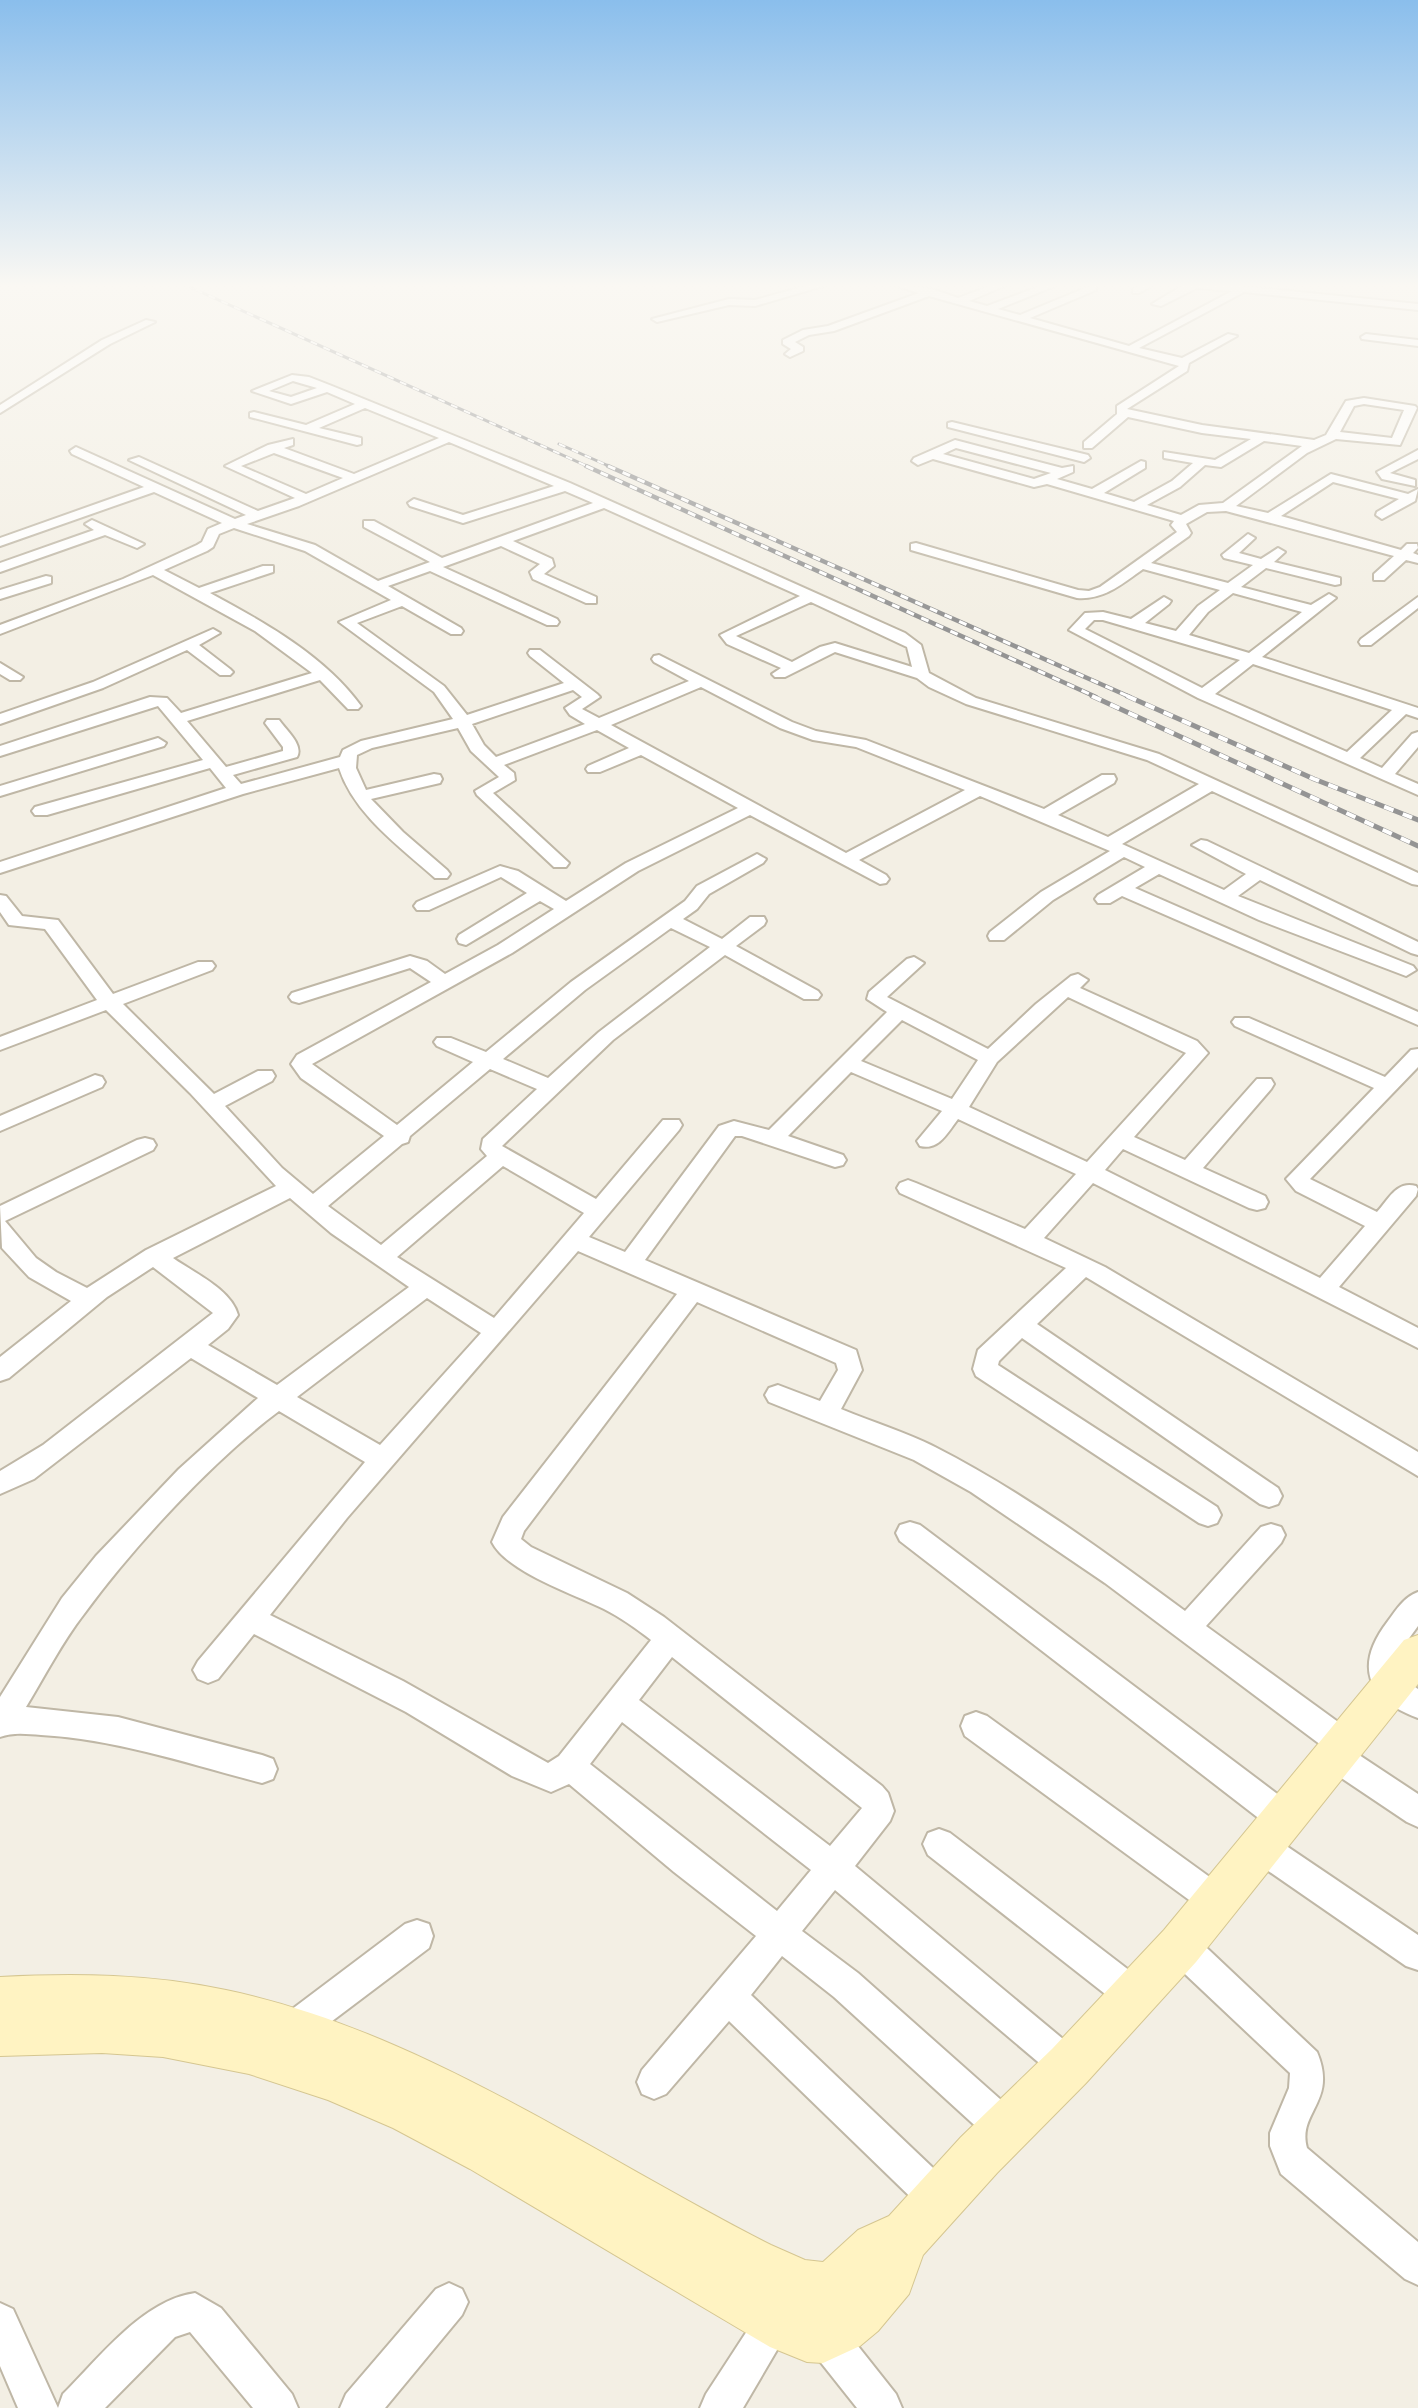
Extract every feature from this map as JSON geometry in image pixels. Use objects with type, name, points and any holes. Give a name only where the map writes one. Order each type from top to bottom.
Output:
[{"type":"street","points":[[0,410],[21,396]]},
{"type":"street","points":[[349,396],[447,439],[566,486],[909,641],[917,651],[922,675]]},
{"type":"street","points":[[1140,396],[1121,408],[1121,412],[1202,429],[1315,444]]},
{"type":"street","points":[[1226,507],[1271,471],[1333,435],[1396,442],[1411,408],[1353,401],[1348,405],[1333,435]]},
{"type":"street","points":[[306,429],[366,403]]},
{"type":"street","points":[[1088,446],[1124,414]]},
{"type":"street","points":[[254,416],[357,441]]},
{"type":"street","points":[[952,424],[1008,438],[1074,466]]},
{"type":"street","points":[[1168,454],[1220,464],[1264,436]]},
{"type":"street","points":[[971,466],[1008,438]]},
{"type":"street","points":[[0,630],[153,570],[201,548],[208,544],[213,532],[305,498],[447,439]]},
{"type":"street","points":[[289,442],[231,466],[305,498]]},
{"type":"street","points":[[918,461],[955,444],[989,453],[1074,466]]},
{"type":"street","points":[[272,448],[354,478]]},
{"type":"street","points":[[76,451],[234,524],[300,543],[456,631]]},
{"type":"street","points":[[930,454],[1026,482],[1038,483],[1074,466]]},
{"type":"street","points":[[1418,454],[1383,474],[1418,485]]},
{"type":"street","points":[[135,460],[258,516]]},
{"type":"street","points":[[1136,507],[1176,484],[1202,462]]},
{"type":"street","points":[[1094,494],[1141,465]]},
{"type":"street","points":[[1271,517],[1331,478],[1414,495]]},
{"type":"street","points":[[1046,480],[1183,520]]},
{"type":"street","points":[[414,503],[463,519],[566,486]]},
{"type":"street","points":[[0,542],[156,488]]},
{"type":"street","points":[[1382,515],[1414,495]]},
{"type":"street","points":[[376,586],[604,504]]},
{"type":"street","points":[[916,547],[1085,595],[1105,590],[1184,533],[1178,525],[1183,520],[1204,507],[1226,507],[1271,517],[1418,559]]},
{"type":"street","points":[[77,517],[137,544]]},
{"type":"street","points":[[369,524],[435,564],[552,622]]},
{"type":"street","points":[[0,568],[106,530]]},
{"type":"street","points":[[1248,538],[1229,555],[1335,581]]},
{"type":"street","points":[[500,540],[547,562],[547,566],[537,572],[538,576],[591,600]]},
{"type":"street","points":[[1379,576],[1418,543]]},
{"type":"street","points":[[1180,636],[1203,609],[1278,552]]},
{"type":"street","points":[[1139,564],[1313,610]]},
{"type":"street","points":[[197,593],[268,569]]},
{"type":"street","points":[[153,570],[291,648],[324,674],[353,706]]},
{"type":"street","points":[[0,595],[46,580]]},
{"type":"street","points":[[1085,595],[1095,615]]},
{"type":"street","points":[[810,597],[727,635],[732,641],[786,671],[835,647],[922,675],[934,684],[987,708],[1137,750],[1213,783],[1418,880]]},
{"type":"street","points":[[1203,695],[1329,598]]},
{"type":"street","points":[[402,601],[346,622],[440,689],[463,722],[477,748],[508,777],[507,780],[486,788],[483,791],[485,795],[560,863]]},
{"type":"street","points":[[1134,624],[1164,601]]},
{"type":"street","points":[[1366,642],[1418,601]]},
{"type":"street","points":[[1410,710],[1251,658],[1134,624],[1095,615],[1088,618],[1076,632],[1112,647],[1158,674],[1203,695],[1418,790]]},
{"type":"street","points":[[0,719],[98,685],[213,633]]},
{"type":"street","points":[[188,644],[225,672]]},
{"type":"street","points":[[535,653],[592,697],[573,710],[848,859],[880,879]]},
{"type":"street","points":[[659,658],[802,732],[860,743],[1044,816],[1156,868],[1295,928],[1406,970]]},
{"type":"street","points":[[0,667],[15,677]]},
{"type":"street","points":[[178,719],[324,674]]},
{"type":"street","points":[[494,763],[598,724],[700,681]]},
{"type":"street","points":[[441,874],[387,825],[361,796],[349,779],[345,762],[349,753],[358,747],[463,722],[575,684]]},
{"type":"street","points":[[0,752],[150,702],[162,702],[237,790]]},
{"type":"street","points":[[1349,759],[1410,710]]},
{"type":"street","points":[[41,811],[218,768],[291,754],[291,747],[273,723]]},
{"type":"street","points":[[1385,775],[1418,737]]},
{"type":"street","points":[[4,785],[158,743]]},
{"type":"street","points":[[594,769],[643,748]]},
{"type":"street","points":[[0,868],[237,790],[345,762]]},
{"type":"street","points":[[361,796],[434,779]]},
{"type":"street","points":[[1044,816],[1108,779]]},
{"type":"street","points":[[998,936],[1047,896],[1213,783]]},
{"type":"street","points":[[848,859],[978,790]]},
{"type":"street","points":[[400,1137],[322,1084],[301,1064],[325,1047],[505,949],[632,867],[752,807]]},
{"type":"street","points":[[1201,844],[1418,949]]},
{"type":"street","points":[[313,1206],[400,1137],[578,986],[691,905],[703,890],[757,859]]},
{"type":"street","points":[[1156,868],[1112,894],[1269,955],[1418,1019]]},
{"type":"street","points":[[423,906],[500,871],[512,875],[567,910]]},
{"type":"street","points":[[1224,898],[1260,872]]},
{"type":"street","points":[[466,939],[539,893]]},
{"type":"street","points":[[0,900],[16,921],[51,924],[109,1002],[291,1188],[381,1258],[497,1331]]},
{"type":"street","points":[[670,920],[723,946],[811,995]]},
{"type":"street","points":[[597,1210],[501,1156],[492,1149],[490,1144],[606,1036],[757,921]]},
{"type":"street","points":[[1269,955],[1295,928]]},
{"type":"street","points":[[299,997],[410,962],[420,965],[443,982]]},
{"type":"street","points":[[914,963],[876,996],[880,1003],[990,1059]]},
{"type":"street","points":[[0,1044],[205,966]]},
{"type":"street","points":[[928,1141],[956,1108],[990,1059],[1072,984],[1196,1049],[1198,1053],[1029,1240]]},
{"type":"street","points":[[773,1139],[898,1012]]},
{"type":"street","points":[[1242,1022],[1388,1086]]},
{"type":"street","points":[[444,1042],[550,1087]]},
{"type":"street","points":[[1379,1223],[1304,1186],[1297,1179],[1418,1055]]},
{"type":"street","points":[[848,1063],[956,1108],[1092,1171],[1418,1339]]},
{"type":"street","points":[[211,1104],[265,1076]]},
{"type":"street","points":[[0,1124],[95,1082]]},
{"type":"street","points":[[1190,1170],[1264,1084]]},
{"type":"street","points":[[208,1670],[382,1459],[497,1331],[671,1125]]},
{"type":"street","points":[[630,1263],[728,1131],[734,1128],[744,1129],[835,1160]]},
{"type":"street","points":[[1120,1139],[1257,1202]]},
{"type":"street","points":[[0,1215],[145,1145]]},
{"type":"street","points":[[381,1258],[501,1156]]},
{"type":"street","points":[[0,1371],[88,1299],[154,1256],[291,1188]]},
{"type":"street","points":[[908,1188],[1083,1266],[1418,1466]]},
{"type":"street","points":[[1323,1290],[1407,1191]]},
{"type":"street","points":[[0,1228],[14,1250],[28,1265],[88,1299]]},
{"type":"street","points":[[573,1239],[847,1357],[850,1370],[826,1413]]},
{"type":"street","points":[[0,1483],[26,1471],[190,1346],[226,1315],[225,1308],[154,1256]]},
{"type":"street","points":[[1083,1266],[987,1357],[985,1369],[1208,1515]]},
{"type":"street","points":[[1,1721],[72,1607],[106,1564],[188,1477],[230,1437],[279,1397],[425,1287]]},
{"type":"street","points":[[654,2082],[728,1997],[879,1811],[877,1803],[670,1638],[617,1602],[520,1555],[506,1542],[513,1525],[693,1290]]},
{"type":"street","points":[[1021,1325],[1269,1496]]},
{"type":"street","points":[[190,1346],[382,1459]]},
{"type":"street","points":[[778,1395],[923,1453],[972,1479],[1105,1568],[1187,1628],[1418,1812]]},
{"type":"street","points":[[910,1533],[1418,1954]]},
{"type":"street","points":[[1187,1628],[1271,1535]]},
{"type":"street","points":[[1413,1684],[1382,1676],[1381,1662],[1385,1650],[1418,1604]]},
{"type":"street","points":[[249,1618],[410,1699],[537,1774],[551,1778],[570,1766],[670,1638]]},
{"type":"street","points":[[0,2001],[73,1998],[162,2003],[251,2020],[291,2031],[342,2050],[436,2091],[746,2259],[786,2302],[807,2335],[824,2336],[841,2327],[879,2289],[890,2275],[903,2239],[1180,1946],[1340,1751],[1413,1684]]},
{"type":"street","points":[[621,1703],[833,1868],[1069,2066]]},
{"type":"street","points":[[1,1721],[58,1722],[110,1729],[262,1769]]},
{"type":"street","points":[[976,1726],[1218,1902]]},
{"type":"street","points":[[570,1766],[694,1868],[846,1985],[1006,2129]]},
{"type":"street","points":[[939,1844],[1135,1996]]},
{"type":"street","points":[[291,2031],[417,1936]]},
{"type":"street","points":[[1180,1946],[1305,2064],[1309,2075],[1308,2085],[1285,2136],[1286,2147],[1294,2161],[1418,2266]]},
{"type":"street","points":[[728,1997],[939,2199]]},
{"type":"street","points":[[0,2032],[106,2029],[163,2033],[221,2044],[326,2074],[377,2095],[786,2302]]},
{"type":"street","points":[[720,2408],[786,2302],[833,2287],[877,2245],[903,2239]]},
{"type":"street","points":[[360,2408],[449,2302]]},
{"type":"street","points":[[77,2408],[162,2324],[180,2313],[195,2312],[208,2321],[278,2408]]},
{"type":"street","points":[[0,2322],[38,2408]]},
{"type":"street","points":[[824,2336],[882,2408]]},
{"type":"railway","points":[[432,396],[589,467]]},
{"type":"railway","points":[[559,444],[611,467]]},
{"type":"railway","points":[[586,466],[1096,697]]},
{"type":"railway","points":[[608,466],[1130,697]]},
{"type":"railway","points":[[1092,696],[1418,846]]},
{"type":"railway","points":[[1127,696],[1314,779],[1418,820]]}]
